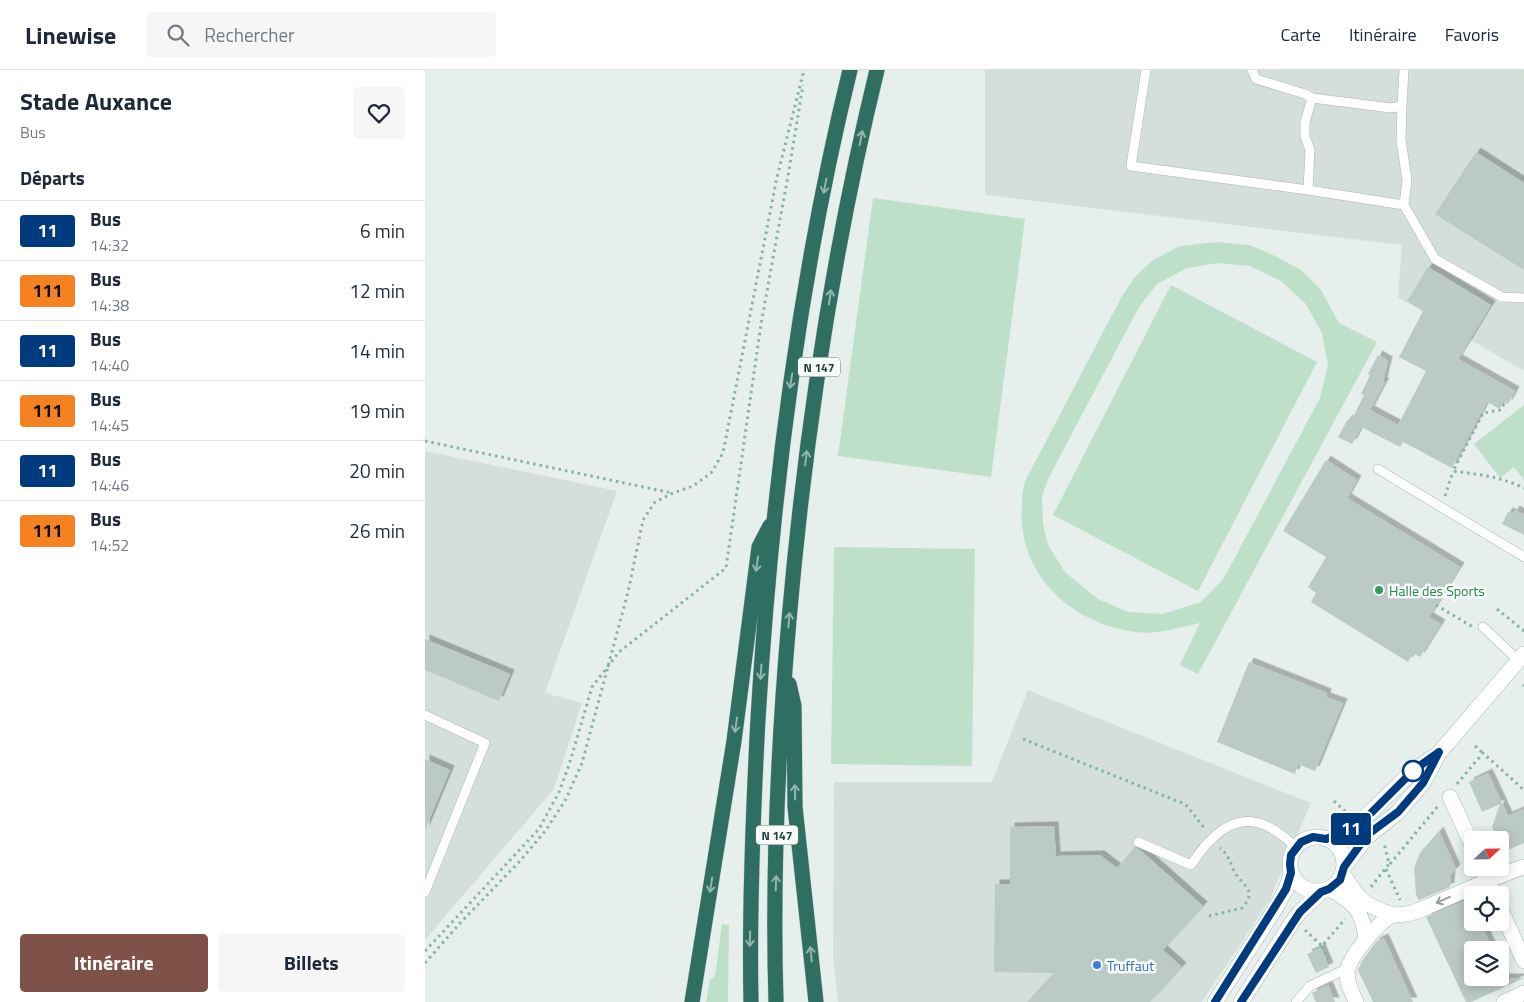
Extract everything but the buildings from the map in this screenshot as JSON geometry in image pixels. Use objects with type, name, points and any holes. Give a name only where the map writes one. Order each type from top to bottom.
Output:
[{"type":"highway","name":"N 147","points":[[751,1002],[750,942],[754,802],[763,631],[774,518],[788,398],[809,273],[837,123],[850,70]]},
{"type":"highway","name":"N 147","points":[[776,1002],[774,941],[779,768],[785,668],[796,542],[808,438],[831,293],[861,133],[877,70]]},
{"type":"highway","points":[[692,1002],[734,741],[759,547],[774,518]]},
{"type":"highway","points":[[785,668],[794,706],[795,807],[816,1002]]},
{"type":"main road","points":[[1326,839],[1342,833],[1359,823],[1414,770],[1439,752],[1522,660]]},
{"type":"main road","points":[[1241,1002],[1304,907],[1340,880],[1366,838],[1398,812],[1423,783],[1439,752]]},
{"type":"main road","points":[[1449,795],[1466,831]]},
{"type":"main road","points":[[1366,940],[1363,922],[1355,906],[1347,898],[1325,890],[1312,891],[1303,888],[1295,881],[1291,873],[1290,864],[1291,855],[1296,847],[1313,837],[1326,839],[1334,843],[1344,858],[1344,871],[1361,900],[1372,908],[1399,915]]},
{"type":"main road","points":[[1509,870],[1524,868]]},
{"type":"main road","points":[[1215,1002],[1275,909],[1286,889],[1291,873]]},
{"type":"main road","points":[[1356,1002],[1347,978],[1341,971],[1376,927],[1399,915],[1420,911],[1481,876]]},
{"type":"main road","points":[[1509,928],[1524,961]]},
{"type":"main road","points":[[1504,1002],[1524,993]]},
{"type":"lane","points":[[1146,70],[1131,166],[1404,205]]},
{"type":"lane","points":[[1252,70],[1256,79],[1305,94],[1312,98],[1383,107],[1402,106]]},
{"type":"lane","points":[[1404,70],[1401,140],[1407,180],[1404,205],[1435,259],[1502,297],[1524,298]]},
{"type":"lane","points":[[1308,190],[1310,150],[1305,136],[1305,122],[1312,98]]},
{"type":"lane","points":[[1378,469],[1524,558]]},
{"type":"lane","points":[[1481,629],[1522,660]]},
{"type":"lane","points":[[425,715],[485,742],[425,892]]},
{"type":"lane","points":[[1138,842],[1191,864],[1211,838],[1235,824],[1248,822],[1266,825],[1296,847]]},
{"type":"lane","points":[[1296,1002],[1310,986],[1341,971]]},
{"type":"path","points":[[425,963],[462,921],[520,861],[546,830],[566,799],[582,763],[628,592],[643,520],[655,502],[693,486],[711,473],[723,453],[777,177],[805,70]]},
{"type":"path","points":[[425,952],[539,829],[559,792],[592,687],[608,666],[619,652],[726,568],[761,324],[789,176],[805,70]]},
{"type":"path","points":[[1442,508],[1453,471],[1483,413],[1500,410],[1504,404]]},
{"type":"path","points":[[425,441],[673,493]]},
{"type":"path","points":[[1453,471],[1497,478],[1524,488]]},
{"type":"path","points":[[1436,605],[1481,629]]},
{"type":"path","points":[[1497,609],[1524,632]]},
{"type":"path","points":[[1023,739],[1187,806],[1211,838],[1228,856],[1235,873],[1247,886],[1249,895],[1242,908],[1209,916]]},
{"type":"path","points":[[1475,746],[1524,790]]},
{"type":"path","points":[[1389,864],[1483,753]]},
{"type":"path","points":[[1386,869],[1399,915]]},
{"type":"path","points":[[1322,946],[1341,971]]},
{"type":"shaded area","points":[[985,70],[1524,70],[1524,371],[1398,297],[1402,245],[985,195]]},
{"type":"shaded area","points":[[425,451],[617,491],[545,693],[582,703],[554,789],[425,940]]},
{"type":"shaded area","points":[[1028,690],[1311,803],[1269,901],[1202,1002],[838,1002],[833,957],[834,782],[992,782]]},
{"type":"green space","points":[[873,198],[1025,219],[991,477],[838,456]]},
{"type":"green space","points":[[1217,242],[1249,245],[1273,255],[1301,270],[1321,290],[1339,323],[1377,342],[1198,674],[1180,665],[1200,623],[1161,632],[1145,633],[1113,627],[1091,619],[1070,607],[1053,591],[1039,573],[1028,553],[1023,530],[1022,496],[1026,478],[1122,296],[1135,277],[1153,260],[1180,246]],"holes":[[[1218,263],[1250,266],[1281,281],[1305,303],[1322,333],[1328,365],[1320,398],[1224,578],[1201,602],[1163,614],[1128,612],[1098,599],[1065,572],[1048,545],[1043,524],[1042,496],[1049,477],[1139,307],[1157,284],[1187,268]]]},
{"type":"green space","points":[[1171,285],[1317,362],[1198,591],[1053,515]]},
{"type":"green space","points":[[1524,405],[1524,480],[1514,467],[1500,478],[1474,444]]},
{"type":"green space","points":[[834,547],[975,549],[972,766],[831,764]]},
{"type":"green space","points":[[722,924],[729,925],[728,1002],[706,1002],[710,980],[715,976]]},
{"type":"bus line","name":"11","points":[[1215,1002],[1286,889],[1291,873],[1291,855],[1296,847],[1301,842],[1313,837],[1326,839],[1351,829],[1369,815],[1414,770],[1439,752],[1423,783],[1398,812],[1371,832],[1344,867],[1340,880],[1329,889],[1321,892],[1300,912],[1241,1002]]},
{"type":"place","name":"Halle des Sports","points":[[1379,590]]},
{"type":"place","name":"Truffaut","points":[[1097,965]]}]
